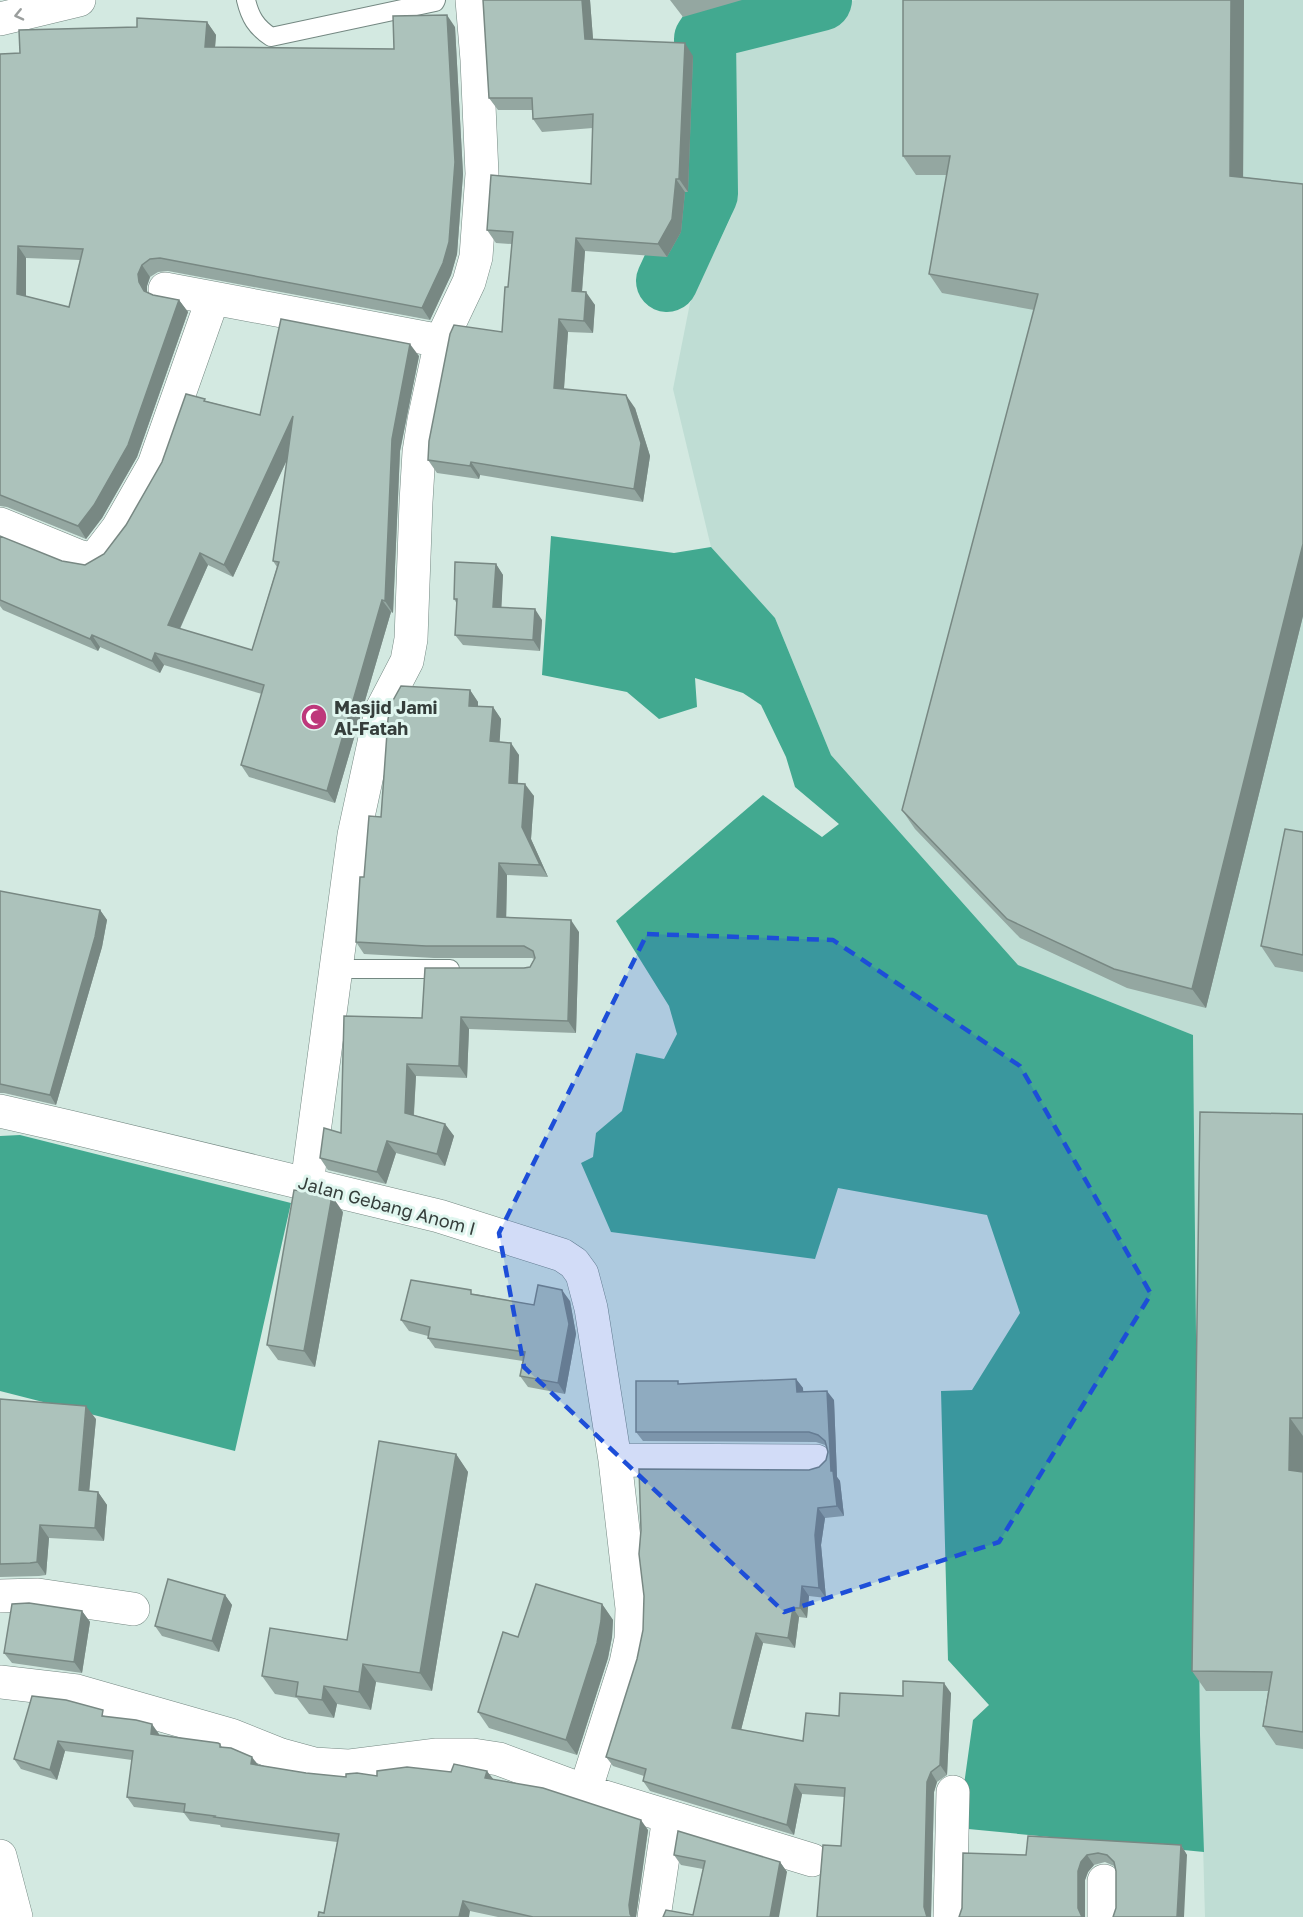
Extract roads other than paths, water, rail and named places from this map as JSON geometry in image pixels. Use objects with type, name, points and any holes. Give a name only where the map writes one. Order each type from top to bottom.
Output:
[{"type":"main road","points":[[0,19],[79,0]]},
{"type":"main road","points":[[307,1184],[354,835],[376,729],[382,709],[407,661],[411,639],[419,452],[441,341],[469,282],[476,257],[482,174],[472,0]]},
{"type":"main road","points":[[165,289],[441,341]]},
{"type":"main road","points":[[0,524],[78,556],[90,558],[98,554],[118,528],[154,465],[213,298]]},
{"type":"main road","name":"Jalan Gebang Anom I","points":[[0,1111],[439,1216],[562,1255],[574,1263],[582,1274],[591,1308],[615,1460]]},
{"type":"main road","points":[[585,1791],[626,1663],[631,1639],[632,1608],[615,1460],[816,1461]]},
{"type":"main road","points":[[0,1596],[39,1595],[133,1610]]},
{"type":"main road","points":[[0,1682],[77,1691],[231,1735],[281,1755],[314,1764],[348,1766],[435,1755],[473,1755],[499,1759],[585,1791],[812,1860]]},
{"type":"main road","points":[[950,1917],[953,1792]]},
{"type":"main road","points":[[654,1917],[669,1818]]},
{"type":"main road","points":[[0,1856],[16,1917]]},
{"type":"main road","points":[[1104,1881],[1104,1917]]},
{"type":"lane","points":[[246,2],[250,16],[260,29],[271,37],[436,0]]},
{"type":"lane","points":[[337,969],[464,969]]},
{"type":"waterway","points":[[667,281],[707,194],[705,39],[713,27],[821,0]]},
{"type":"place","name":"Masjid Jami Al-Fatah","points":[[314,717]]}]
